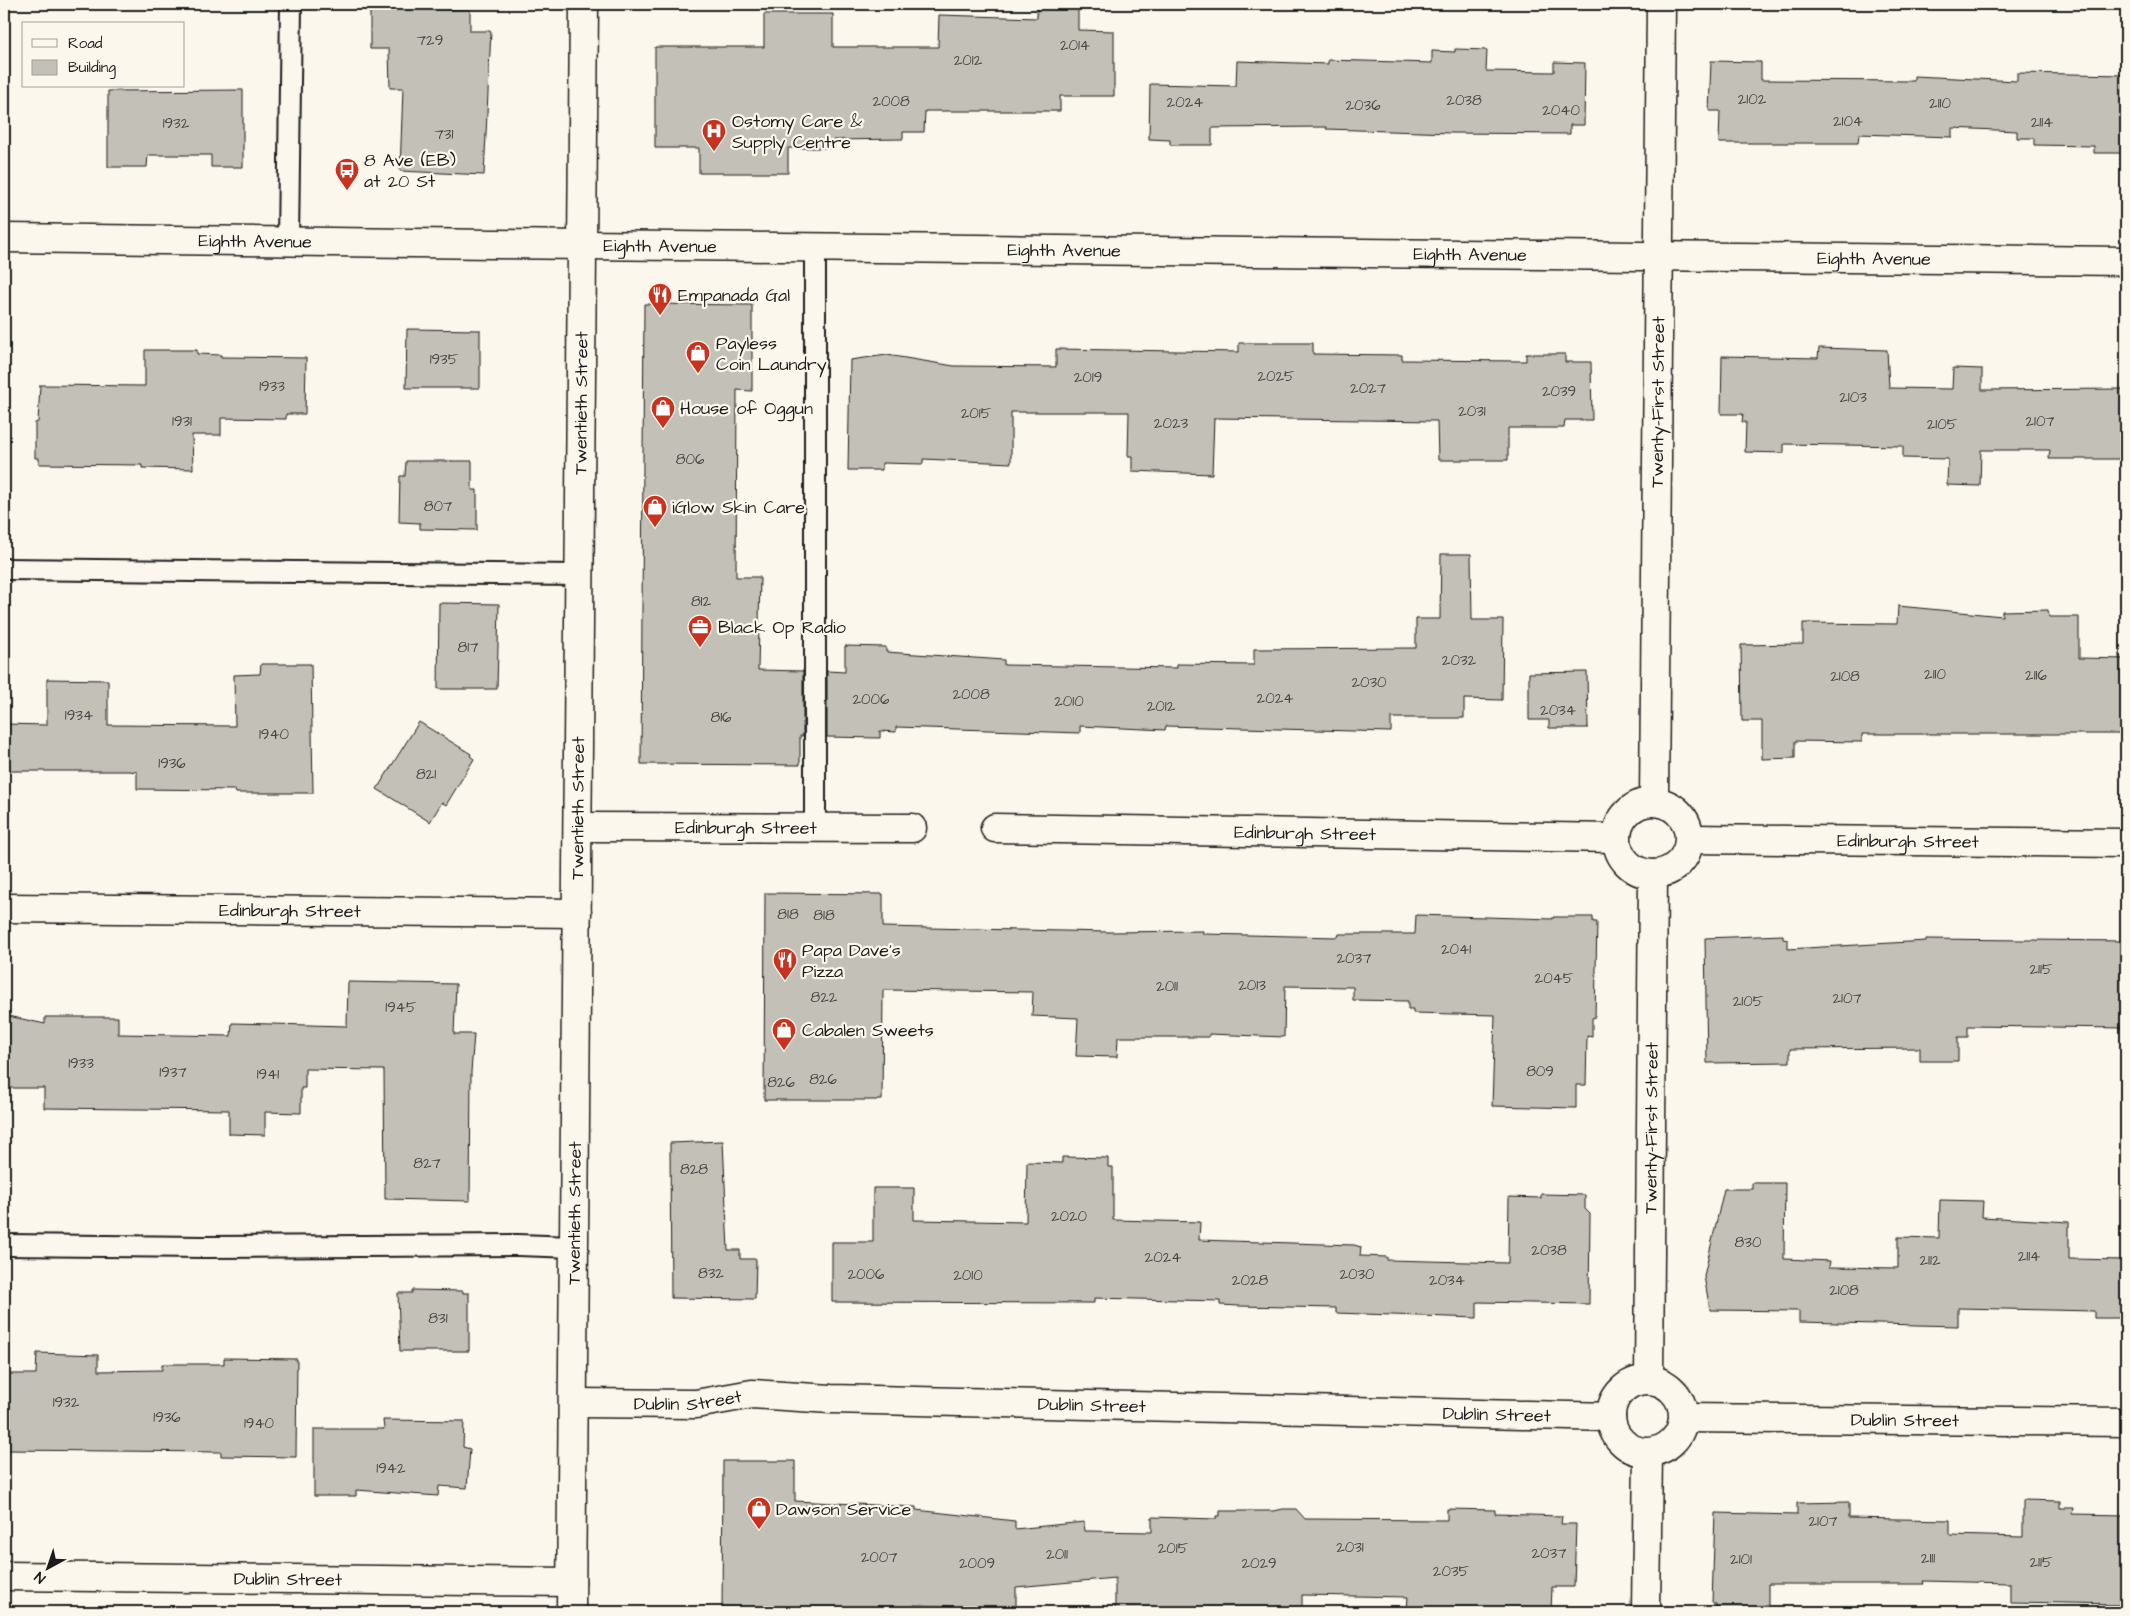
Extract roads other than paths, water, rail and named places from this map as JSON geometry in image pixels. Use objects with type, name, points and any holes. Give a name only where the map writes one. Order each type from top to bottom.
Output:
[{"type":"street","name":"Twentieth Street","points":[[571,1612],[584,4]]},
{"type":"street","name":"Twenty-First Street","points":[[1654,801],[1661,4]]},
{"type":"street","name":"Eighth Avenue","points":[[4,238],[2126,261]]},
{"type":"street","points":[[1654,801],[1675,809],[1683,818],[1690,839],[1682,860],[1665,873],[1654,874],[1642,873],[1628,864],[1618,850],[1616,838],[1618,827],[1631,808],[1642,803],[1654,801]]},
{"type":"street","name":"Edinburgh Street","points":[[578,827],[912,828]]},
{"type":"street","name":"Edinburgh Street","points":[[994,828],[1616,838]]},
{"type":"street","name":"Edinburgh Street","points":[[1690,839],[2126,843]]},
{"type":"street","name":"Twenty-First Street","points":[[1649,1380],[1654,874]]},
{"type":"street","name":"Edinburgh Street","points":[[4,908],[577,913]]},
{"type":"street","points":[[1649,1380],[1660,1382],[1674,1392],[1683,1406],[1684,1418],[1682,1429],[1677,1439],[1659,1452],[1648,1453],[1626,1446],[1618,1438],[1610,1416],[1612,1405],[1626,1386],[1636,1381],[1649,1380]]},
{"type":"street","name":"Dublin Street","points":[[574,1403],[696,1404],[752,1394],[831,1399],[1610,1416]]},
{"type":"street","name":"Dublin Street","points":[[1684,1418],[2126,1422]]},
{"type":"street","points":[[1646,1612],[1648,1453]]},
{"type":"street","name":"Dublin Street","points":[[4,1576],[571,1582]]},
{"type":"lane","points":[[288,242],[290,4]]},
{"type":"lane","points":[[815,247],[816,828]]},
{"type":"lane","points":[[4,570],[580,575]]},
{"type":"lane","points":[[4,1245],[204,1247],[518,1245],[574,1247]]},
{"type":"place","name":"Ostomy Care & Supply Centre","points":[[714,152]]},
{"type":"place","name":"8 Ave (EB) at 20 St","points":[[347,191]]},
{"type":"place","name":"Empanada Gal","points":[[660,316]]},
{"type":"place","name":"Payless Coin Laundry","points":[[698,374]]},
{"type":"place","name":"House of Oggun","points":[[663,429]]},
{"type":"place","name":"iGlow Skin Care","points":[[655,528]]},
{"type":"place","name":"Black Op Radio","points":[[700,648]]},
{"type":"place","name":"Papa Dave's Pizza","points":[[785,981]]},
{"type":"place","name":"Cabalen Sweets","points":[[784,1051]]},
{"type":"place","name":"Dawson Service","points":[[759,1530]]}]
